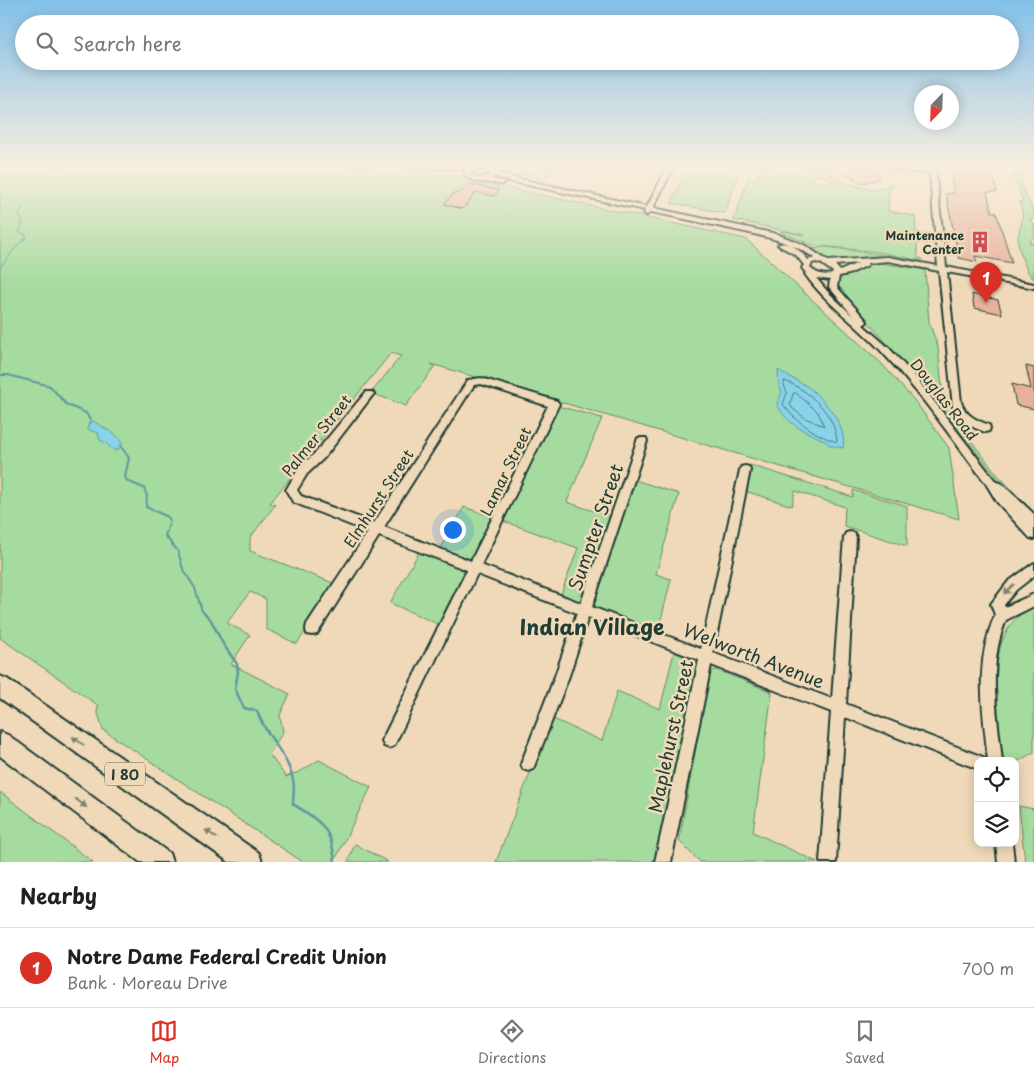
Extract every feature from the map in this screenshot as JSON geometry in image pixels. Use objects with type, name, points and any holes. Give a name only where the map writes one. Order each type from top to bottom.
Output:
[{"type":"highway","name":"I 80","points":[[0,686],[250,862]]},
{"type":"highway","points":[[0,743],[160,862]]},
{"type":"street","name":"Douglas Road","points":[[625,206],[774,236],[808,249],[834,267],[836,275],[833,286],[875,339],[914,382],[989,479],[1001,499],[1034,534]]},
{"type":"street","name":"Douglas Road","points":[[628,206],[758,236],[799,253],[819,286],[875,339]]},
{"type":"street","points":[[649,211],[651,206]]},
{"type":"street","points":[[936,206],[956,406],[967,419],[986,428]]},
{"type":"street","points":[[872,259],[846,272],[821,278],[807,267],[812,261],[841,263],[872,259],[895,260],[1034,286]]},
{"type":"street","name":"Lamar Street","points":[[389,741],[554,404],[480,380],[475,380],[469,384]]},
{"type":"street","name":"Elmhurst Street","points":[[312,629],[469,384]]},
{"type":"street","name":"Palmer Street","points":[[294,497],[291,490],[294,482],[320,455],[369,394]]},
{"type":"street","name":"Sumpter Street","points":[[528,764],[585,611],[642,441]]},
{"type":"street","name":"Maplehurst Street","points":[[663,862],[745,470]]},
{"type":"street","name":"Douglas Road","points":[[989,479],[1034,521]]},
{"type":"street","name":"Welworth Avenue","points":[[294,497],[974,760]]},
{"type":"street","points":[[828,862],[850,537]]},
{"type":"street","points":[[1001,615],[997,604],[1004,594],[1034,569]]},
{"type":"street","points":[[996,757],[987,674],[993,631],[1001,615],[1034,600]]},
{"type":"street","points":[[1004,847],[1006,862]]},
{"type":"green space","points":[[0,206],[593,206],[746,239],[882,364],[914,400],[949,448],[959,519],[431,364],[435,366],[406,406],[371,393],[401,356],[391,353],[270,503],[275,505],[250,538],[250,551],[333,583],[334,587],[297,644],[266,629],[266,599],[250,592],[227,623],[250,635],[231,664],[290,694],[280,715],[283,732],[269,754],[286,777],[301,771],[319,760],[371,787],[334,862],[303,862],[103,730],[97,710],[99,706],[0,638]]},
{"type":"green space","points":[[688,206],[727,206],[725,213]]},
{"type":"green space","points":[[739,206],[888,206],[888,211],[915,216],[918,258],[923,259],[922,261],[878,252],[813,245],[780,232],[805,235],[734,220]]},
{"type":"green space","points":[[1020,206],[1031,206],[1033,213],[1034,219],[1029,220],[1034,224],[1034,237],[1029,242],[1034,244],[1034,279],[1031,277],[1023,261],[1018,240],[1022,218]]},
{"type":"green space","points":[[826,247],[891,256],[870,256],[839,261],[827,258],[811,249]]},
{"type":"green space","points":[[881,263],[925,270],[929,322],[938,347],[944,406],[997,474],[1034,513],[1034,517],[1003,485],[920,381],[838,288],[837,283],[845,275],[870,265]]},
{"type":"green space","points":[[558,406],[602,418],[567,502],[611,517],[583,599],[578,601],[561,594],[578,548],[503,521]]},
{"type":"green space","points":[[750,465],[853,497],[853,490],[907,506],[907,546],[844,526],[845,507],[795,491],[792,506],[745,491]]},
{"type":"green space","points":[[635,480],[679,494],[656,574],[671,579],[658,632],[597,608],[594,603]]},
{"type":"green space","points":[[464,507],[493,517],[473,556],[467,559],[441,548]]},
{"type":"green space","points":[[419,552],[463,569],[465,574],[440,625],[390,603]]},
{"type":"green space","points":[[1034,607],[1034,752],[1019,761],[1019,757],[1003,757],[1002,755],[996,695],[996,672],[999,651],[1006,633],[1017,617]]},
{"type":"green space","points":[[674,652],[694,660],[697,665],[655,862],[496,862],[551,718],[602,741],[617,691],[660,709]]},
{"type":"green space","points":[[717,670],[772,692],[753,832],[817,862],[700,862],[679,841],[710,671]]},
{"type":"green space","points":[[0,792],[93,862],[0,862]]},
{"type":"green space","points":[[1019,806],[1034,809],[1034,862],[1025,862]]},
{"type":"green space","points":[[355,844],[388,862],[349,862]]},
{"type":"water","points":[[778,370],[809,388],[825,403],[839,424],[842,432],[843,448],[829,445],[827,442],[798,427],[781,412],[777,404],[782,392],[779,386]]},
{"type":"water","points":[[93,421],[116,435],[123,444],[120,448],[115,451],[100,440],[98,433],[87,429],[89,423]]},
{"type":"building","points":[[452,206],[465,206],[463,209]]},
{"type":"building","name":"Maintenance Center","points":[[948,206],[991,206],[992,212],[996,212],[1012,263],[975,256],[977,262],[959,258]]},
{"type":"building","points":[[972,294],[998,300],[1002,314],[974,308]]},
{"type":"building","points":[[1026,366],[1034,368],[1034,409],[1016,405],[1012,384],[1031,389]]},
{"type":"waterway","points":[[0,267],[26,238],[26,235],[19,232],[23,223],[19,215],[23,206]]},
{"type":"waterway","points":[[0,375],[8,375],[50,386],[67,405],[86,413],[91,422]]},
{"type":"waterway","points":[[120,445],[129,458],[125,476],[127,481],[144,488],[147,496],[146,507],[168,517],[170,521],[165,536],[178,551],[183,569],[195,588],[202,611],[211,620]]},
{"type":"waterway","points":[[211,620],[223,644],[237,664],[238,672],[235,689],[244,708],[257,711],[265,729],[282,753],[293,780],[293,804],[311,815],[328,833],[335,862]]},
{"type":"place","name":"Maintenance Center","points":[[980,242]]},
{"type":"place","name":"Notre Dame Federal Credit Union","points":[[986,303]]},
{"type":"district","name":"Indian Village","points":[[592,626]]}]
